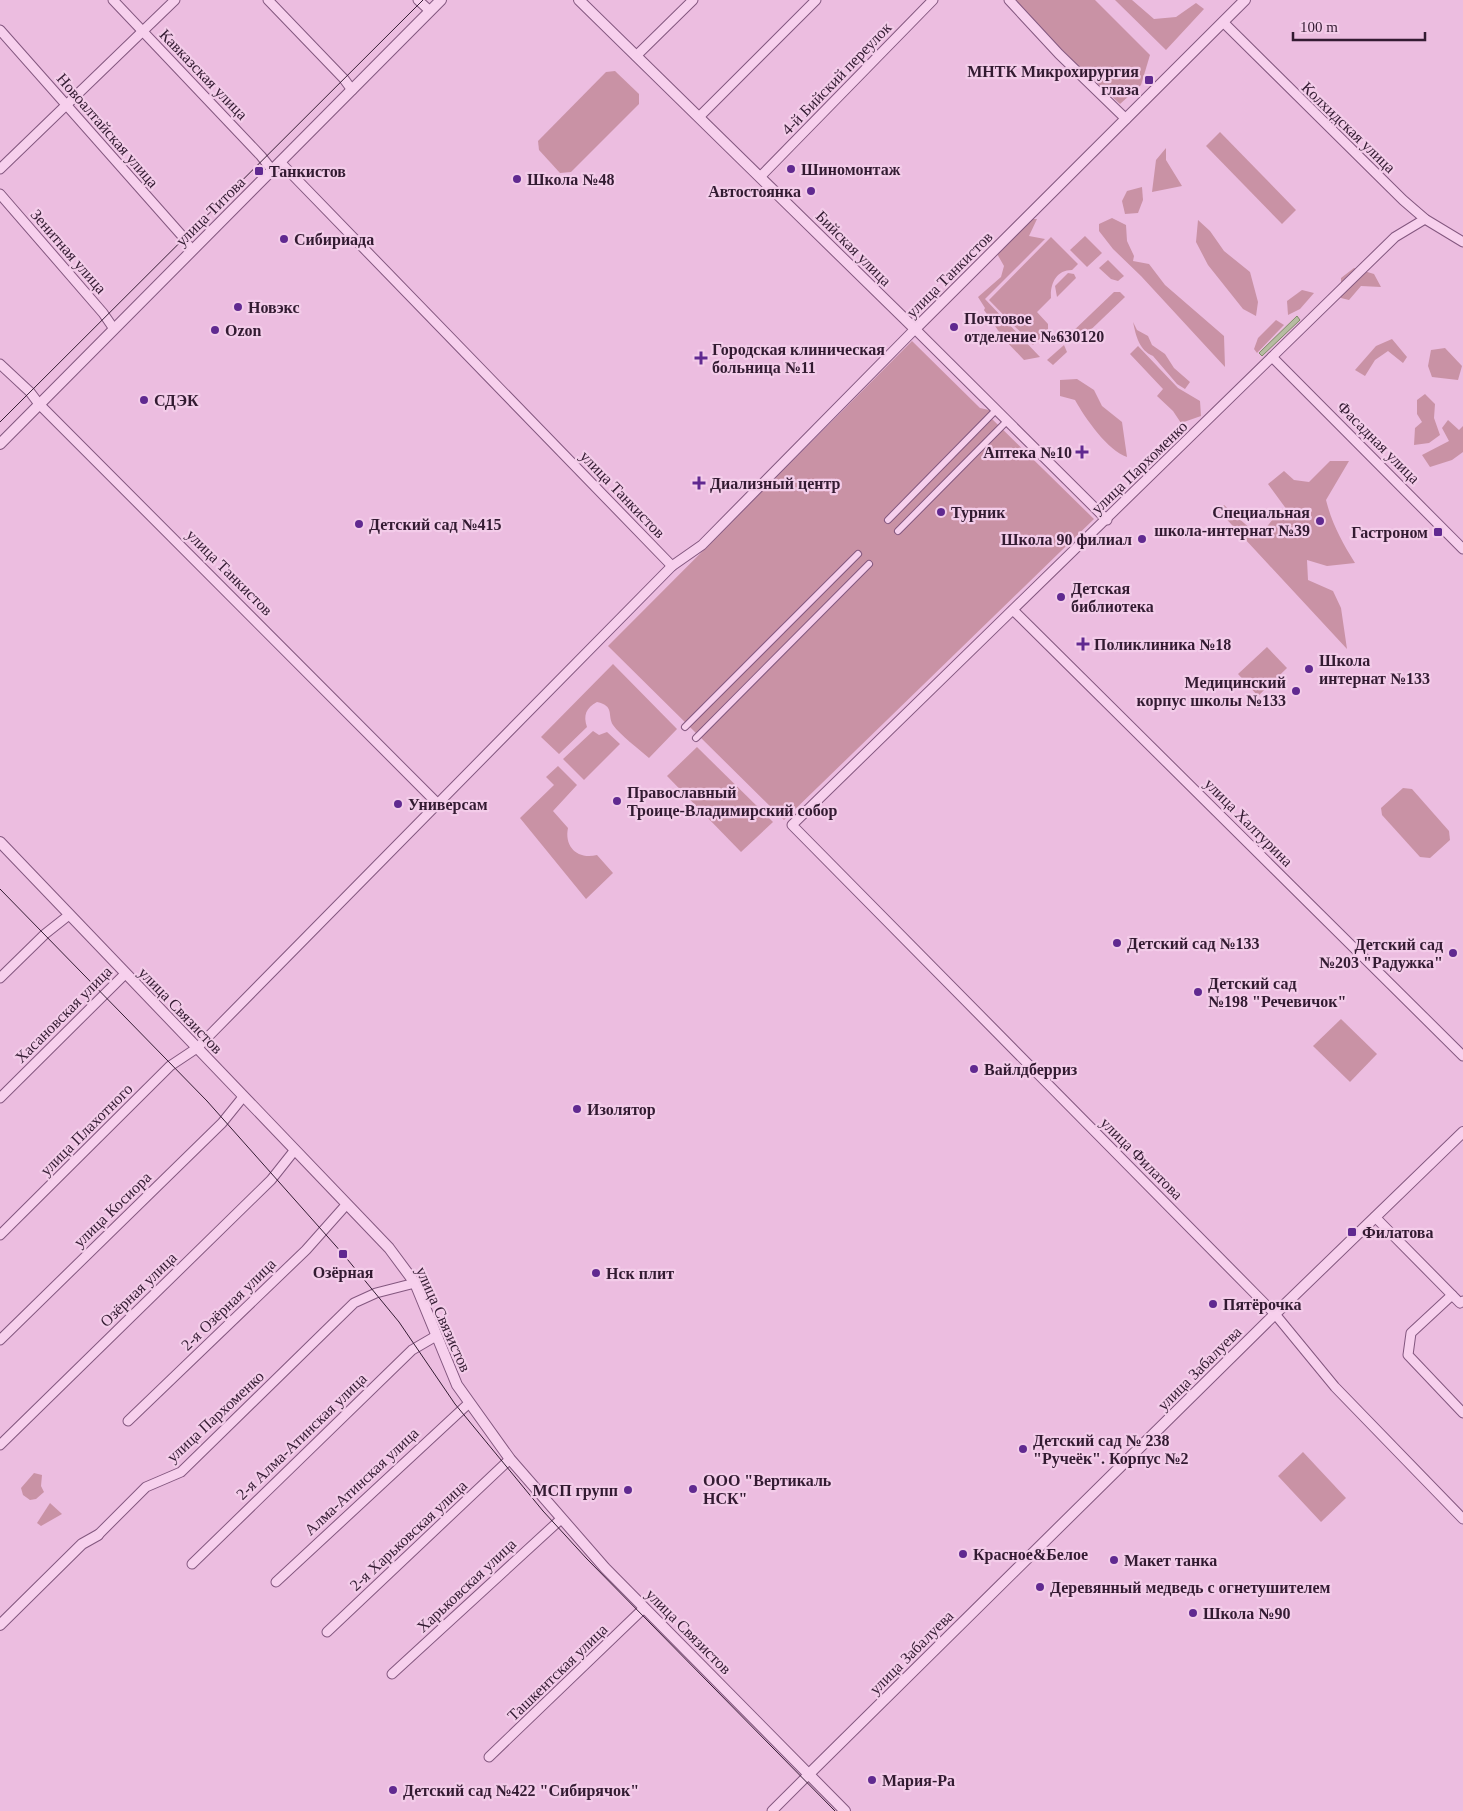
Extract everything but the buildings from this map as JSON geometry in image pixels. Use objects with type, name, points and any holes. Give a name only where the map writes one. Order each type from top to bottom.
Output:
[{"type":"street","name":"Кавказская улица","points":[[113,0],[261,156],[272,170]]},
{"type":"street","points":[[0,169],[175,0]]},
{"type":"street","points":[[268,0],[344,79],[352,90]]},
{"type":"street","points":[[418,0],[430,11]]},
{"type":"street","name":"улица Титова","points":[[0,444],[441,0]]},
{"type":"street","name":"Бийская улица","points":[[578,0],[915,329],[1107,520]]},
{"type":"street","points":[[636,56],[693,0]]},
{"type":"street","points":[[699,117],[816,0]]},
{"type":"street","name":"4-й Бийский переулок","points":[[760,177],[933,0]]},
{"type":"street","points":[[1009,0],[1059,54],[1126,119]]},
{"type":"street","name":"улица Танкистов","points":[[197,1048],[672,566],[702,545],[915,329],[1245,0]]},
{"type":"street","name":"Колхидская улица","points":[[1223,22],[1353,153],[1425,219],[1463,242]]},
{"type":"street","name":"Новоалтайская улица","points":[[0,30],[184,238],[191,250]]},
{"type":"street","name":"улица Танкистов","points":[[280,162],[672,566]]},
{"type":"street","name":"Зенитная улица","points":[[0,194],[103,313],[114,329]]},
{"type":"street","name":"улица Пархоменко","points":[[792,825],[1107,520],[1400,232],[1425,219]]},
{"type":"street","name":"Фасадная улица","points":[[1272,357],[1463,549]]},
{"type":"street","name":"улица Танкистов","points":[[0,364],[30,392],[39,404],[437,803]]},
{"type":"street","points":[[888,520],[996,410]]},
{"type":"street","points":[[898,531],[1007,421]]},
{"type":"street","points":[[685,727],[858,554]]},
{"type":"street","points":[[696,738],[869,564]]},
{"type":"street","name":"улица Халтурина","points":[[1013,610],[1463,1056]]},
{"type":"street","name":"улица Филатова","points":[[792,825],[1275,1314],[1335,1387],[1463,1519]]},
{"type":"street","name":"улица Связистов","points":[[2,848],[69,915],[389,1248],[415,1283],[457,1385],[468,1404],[510,1459],[561,1519],[644,1608],[845,1811]]},
{"type":"street","points":[[0,978],[45,934],[69,915]]},
{"type":"street","name":"Хасановская улица","points":[[0,1098],[125,974]]},
{"type":"street","name":"улица Плахотного","points":[[0,1235],[170,1066],[197,1048]]},
{"type":"street","name":"улица Косиора","points":[[0,1340],[222,1123],[243,1096]]},
{"type":"street","name":"улица Забалуева","points":[[809,1774],[1275,1314],[1463,1132]]},
{"type":"street","name":"Озёрная улица","points":[[0,1446],[271,1180],[294,1151]]},
{"type":"street","name":"2-я Озёрная улица","points":[[128,1421],[306,1250],[346,1205]]},
{"type":"street","points":[[1374,1217],[1460,1303],[1463,1301]]},
{"type":"street","name":"улица Пархоменко","points":[[0,1625],[82,1544],[98,1535],[146,1487],[181,1472],[354,1303],[376,1294],[415,1283]]},
{"type":"street","points":[[1452,1295],[1411,1333],[1408,1355],[1463,1413]]},
{"type":"street","name":"2-я Алма-Атинская улица","points":[[192,1564],[412,1350],[436,1336]]},
{"type":"street","name":"Алма-Атинская улица","points":[[276,1582],[468,1404]]},
{"type":"street","name":"2-я Харьковская улица","points":[[327,1632],[510,1459]]},
{"type":"street","name":"Харьковская улица","points":[[392,1674],[561,1519]]},
{"type":"street","name":"Ташкентская улица","points":[[489,1756],[644,1608]]},
{"type":"street","points":[[772,1811],[809,1774]]},
{"type":"shaded area","points":[[1015,0],[1095,0],[1150,55],[1141,85],[1120,104],[1052,42]]},
{"type":"shaded area","points":[[1115,0],[1132,0],[1154,19],[1176,17],[1196,3],[1204,9],[1166,50]]},
{"type":"shaded area","points":[[615,71],[639,94],[639,104],[571,172],[560,173],[539,150],[538,141],[606,72]]},
{"type":"shaded area","points":[[1220,132],[1296,210],[1282,224],[1206,146]]},
{"type":"shaded area","points":[[1166,148],[1166,160],[1182,186],[1152,192],[1156,160]]},
{"type":"shaded area","points":[[1142,187],[1143,200],[1138,213],[1125,214],[1122,201],[1127,191]]},
{"type":"shaded area","points":[[1112,218],[1126,225],[1127,241],[1134,256],[1133,261],[1149,264],[1165,285],[1224,336],[1225,367],[1141,276],[1113,249],[1099,231],[1099,224]]},
{"type":"shaded area","points":[[1030,219],[1037,219],[1029,236],[1045,239],[985,299],[1040,357],[1024,360],[1004,339],[984,310],[985,308],[978,297],[1001,277],[1004,266],[996,252]]},
{"type":"shaded area","points":[[1198,220],[1210,231],[1224,251],[1250,272],[1258,302],[1256,316],[1243,309],[1208,265],[1196,242]]},
{"type":"shaded area","points":[[1085,236],[1102,253],[1087,267],[1070,250]]},
{"type":"shaded area","points":[[1051,237],[1078,264],[1072,270],[1062,272],[1055,279],[1051,298],[1037,312],[1048,324],[1048,331],[1033,345],[989,300]]},
{"type":"shaded area","points":[[1108,260],[1124,276],[1118,281],[1111,279],[1099,268]]},
{"type":"shaded area","points":[[1354,268],[1374,274],[1381,287],[1361,286],[1349,300],[1341,298],[1341,278]]},
{"type":"shaded area","points":[[1068,273],[1074,274],[1076,278],[1057,297],[1055,286]]},
{"type":"shaded area","points":[[1302,290],[1314,293],[1300,309],[1288,315],[1287,301]]},
{"type":"shaded area","points":[[1114,292],[1120,292],[1125,297],[1078,342],[1069,335]]},
{"type":"shaded area","points":[[1297,316],[1300,320],[1262,356],[1259,353]]},
{"type":"shaded area","points":[[1276,320],[1284,325],[1257,353],[1254,349],[1258,338]]},
{"type":"shaded area","points":[[1133,322],[1137,330],[1148,336],[1152,345],[1165,354],[1174,368],[1190,382],[1185,389],[1177,384],[1153,356],[1144,350],[1137,337]]},
{"type":"shaded area","points":[[1392,339],[1407,357],[1403,363],[1388,351],[1375,360],[1365,376],[1355,370],[1376,346]]},
{"type":"shaded area","points":[[912,341],[980,408],[989,410],[989,416],[1094,519],[784,820],[608,646]]},
{"type":"shaded area","points":[[1064,345],[1067,352],[1053,365],[1047,360]]},
{"type":"shaded area","points":[[1138,346],[1178,388],[1200,401],[1201,416],[1181,423],[1173,411],[1157,396],[1163,389],[1130,354]]},
{"type":"shaded area","points":[[1445,348],[1462,366],[1458,380],[1432,377],[1428,366],[1431,350]]},
{"type":"shaded area","points":[[1077,379],[1094,390],[1102,406],[1122,422],[1127,457],[1120,454],[1105,441],[1075,400],[1060,396],[1060,380]]},
{"type":"shaded area","points":[[1425,394],[1435,404],[1434,418],[1440,435],[1429,443],[1414,445],[1415,428],[1422,422],[1417,414],[1417,400]]},
{"type":"shaded area","points":[[1448,420],[1459,430],[1463,426],[1463,452],[1452,460],[1430,467],[1422,455],[1449,441],[1442,428]]},
{"type":"shaded area","points":[[1330,461],[1349,461],[1326,500],[1338,533],[1355,563],[1327,566],[1307,560],[1308,580],[1333,591],[1341,608],[1347,649],[1219,511],[1224,505],[1254,532],[1265,529],[1273,519],[1287,510],[1268,484],[1284,471],[1294,480],[1309,482]]},
{"type":"shaded area","points":[[1267,647],[1287,668],[1258,696],[1238,674]]},
{"type":"shaded area","points":[[613,664],[677,729],[649,758],[616,729],[611,721],[608,708],[597,702],[586,712],[587,727],[559,754],[541,737]]},
{"type":"shaded area","points":[[593,731],[599,735],[607,732],[620,744],[584,780],[563,759]]},
{"type":"shaded area","points":[[697,747],[773,822],[741,852],[667,776]]},
{"type":"shaded area","points":[[558,766],[577,785],[553,811],[568,828],[567,835],[570,846],[578,854],[584,856],[597,855],[613,873],[586,899],[520,818],[554,785],[546,777]]},
{"type":"shaded area","points":[[1403,788],[1412,789],[1449,831],[1450,840],[1430,858],[1420,857],[1382,815],[1381,808]]},
{"type":"shaded area","points":[[1341,1019],[1377,1054],[1350,1082],[1313,1046]]},
{"type":"shaded area","points":[[1303,1452],[1346,1498],[1321,1522],[1278,1476]]},
{"type":"shaded area","points":[[34,1473],[42,1475],[41,1486],[44,1492],[36,1499],[30,1500],[23,1495],[21,1488]]},
{"type":"shaded area","points":[[50,1503],[62,1514],[41,1526],[37,1523]]},
{"type":"tram line","points":[[0,422],[423,0]]},
{"type":"tram line","points":[[0,889],[207,1101],[343,1254],[399,1322],[455,1404],[543,1511],[587,1559],[835,1811]]},
{"type":"place","name":"МНТК Микрохирургия глаза","points":[[1149,80]]},
{"type":"place","name":"Шиномонтаж","points":[[791,169]]},
{"type":"place","name":"Танкистов","points":[[259,171]]},
{"type":"place","name":"Школа №48","points":[[517,179]]},
{"type":"place","name":"Автостоянка","points":[[811,191]]},
{"type":"place","name":"Сибириада","points":[[284,239]]},
{"type":"place","name":"Новэкс","points":[[238,307]]},
{"type":"place","name":"Почтовое отделение №630120","points":[[954,327]]},
{"type":"place","name":"Ozon","points":[[215,330]]},
{"type":"place","name":"Городская клиническая больница №11","points":[[701,358]]},
{"type":"place","name":"СДЭК","points":[[144,400]]},
{"type":"place","name":"Аптека №10","points":[[1082,452]]},
{"type":"place","name":"Диализный центр","points":[[699,483]]},
{"type":"place","name":"Турник","points":[[941,512]]},
{"type":"place","name":"Специальная школа-интернат №39","points":[[1320,521]]},
{"type":"place","name":"Детский сад №415","points":[[359,524]]},
{"type":"place","name":"Гастроном","points":[[1438,532]]},
{"type":"place","name":"Школа 90 филиал","points":[[1142,539]]},
{"type":"place","name":"Детская библиотека","points":[[1061,597]]},
{"type":"place","name":"Поликлиника №18","points":[[1083,644]]},
{"type":"place","name":"Школа интернат №133","points":[[1309,669]]},
{"type":"place","name":"Медицинский корпус школы №133","points":[[1296,691]]},
{"type":"place","name":"Православный Троице-Владимирский собор","points":[[617,801]]},
{"type":"place","name":"Универсам","points":[[398,804]]},
{"type":"place","name":"Детский сад №133","points":[[1117,943]]},
{"type":"place","name":"Детский сад №203 \"Радужка\"","points":[[1453,953]]},
{"type":"place","name":"Детский сад №198 \"Речевичок\"","points":[[1198,992]]},
{"type":"place","name":"Вайлдберриз","points":[[974,1069]]},
{"type":"place","name":"Изолятор","points":[[577,1109]]},
{"type":"place","name":"Филатова","points":[[1352,1232]]},
{"type":"place","name":"Озёрная","points":[[343,1254]]},
{"type":"place","name":"Нск плит","points":[[596,1273]]},
{"type":"place","name":"Пятёрочка","points":[[1213,1304]]},
{"type":"place","name":"Детский сад № 238 \"Ручеёк\". Корпус №2","points":[[1023,1449]]},
{"type":"place","name":"ООО \"Вертикаль НСК\"","points":[[693,1489]]},
{"type":"place","name":"МСП групп","points":[[628,1490]]},
{"type":"place","name":"Красное&Белое","points":[[963,1554]]},
{"type":"place","name":"Макет танка","points":[[1114,1560]]},
{"type":"place","name":"Деревянный медведь с огнетушителем","points":[[1040,1587]]},
{"type":"place","name":"Школа №90","points":[[1193,1613]]},
{"type":"place","name":"Мария-Ра","points":[[872,1780]]},
{"type":"place","name":"Детский сад №422 \"Сибирячок\"","points":[[393,1790]]}]
